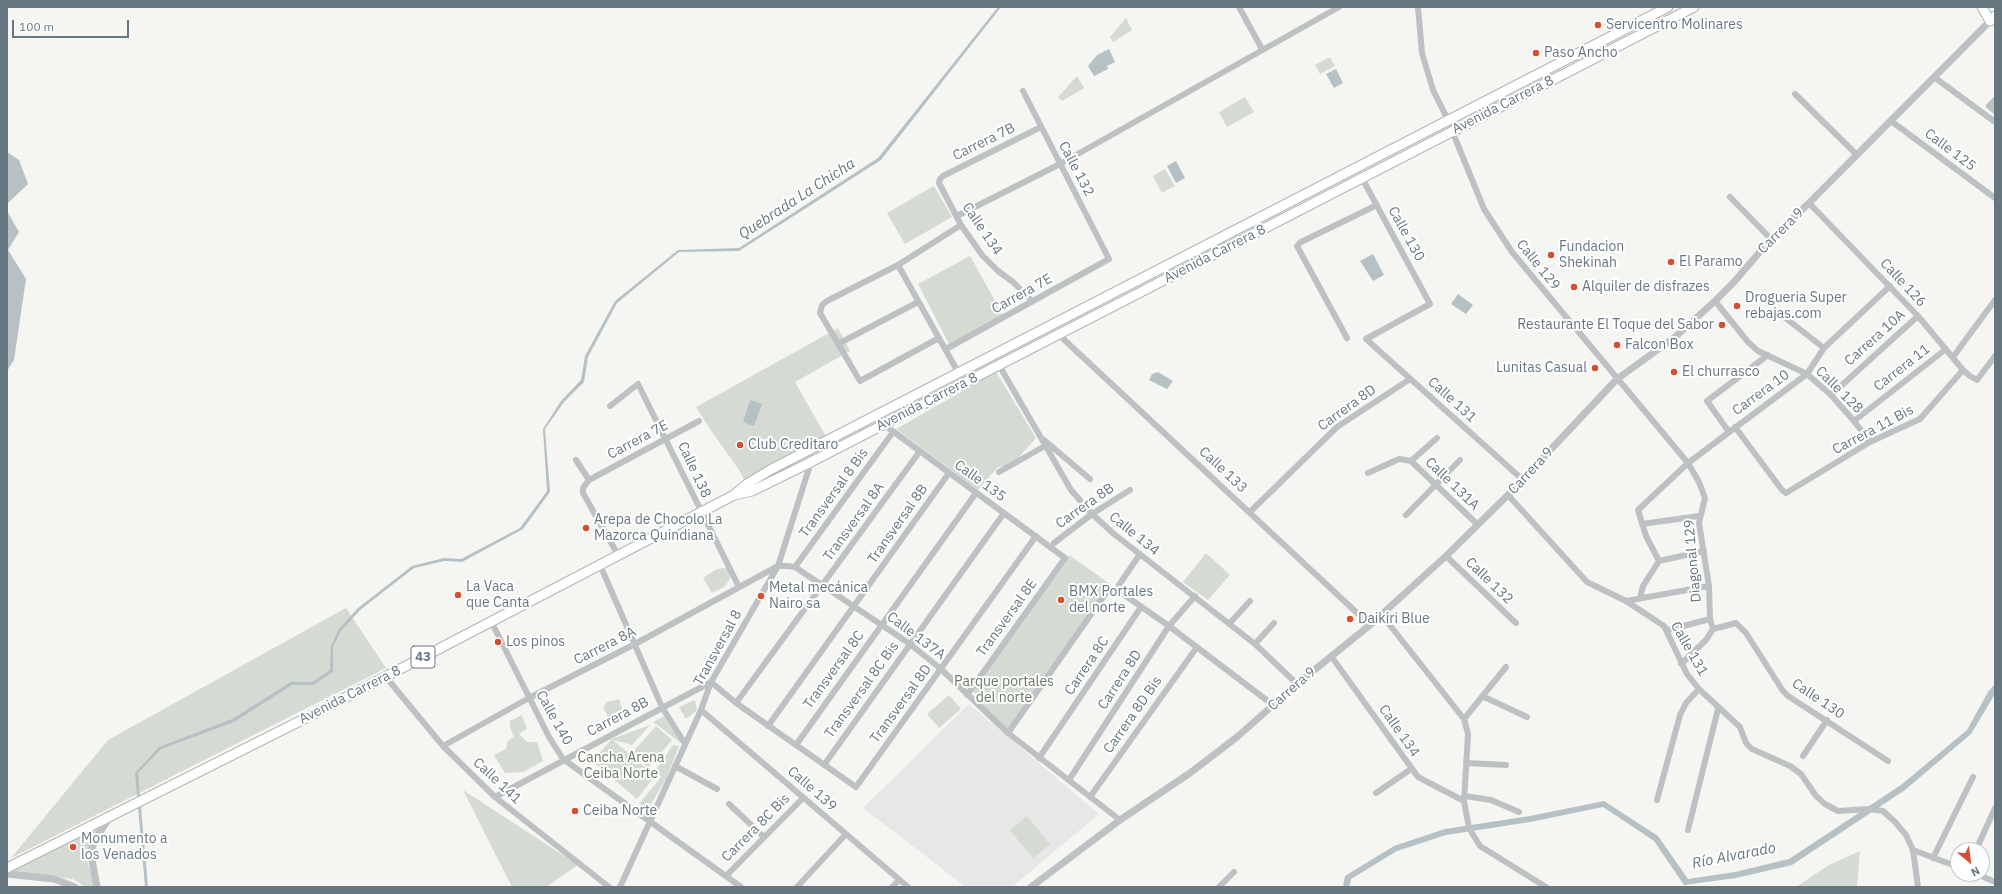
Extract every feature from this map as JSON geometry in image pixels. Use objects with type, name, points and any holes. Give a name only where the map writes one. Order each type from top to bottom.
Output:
[{"type":"main road","name":"Avenida Carrera 8","points":[[7,868],[385,676],[701,513],[734,495],[747,484],[770,470],[1668,7]]},
{"type":"main road","name":"Avenida Carrera 8","points":[[734,495],[752,491],[811,462],[1694,7]]},
{"type":"main road","points":[[1982,7],[1992,18]]},
{"type":"street","points":[[1239,7],[1262,49]]},
{"type":"street","points":[[956,216],[1060,164],[1338,7]]},
{"type":"street","points":[[1418,7],[1422,53],[1433,90],[1448,121]]},
{"type":"street","name":"Carrera 9","points":[[1031,887],[1120,820],[1190,773],[1237,737],[1297,684],[1370,625],[1446,556],[1508,495],[1617,380],[1674,338],[1715,301],[1734,282],[1771,239],[1857,155],[1992,18]]},
{"type":"street","points":[[1934,77],[1995,122]]},
{"type":"street","name":"Calle 132","points":[[1022,91],[1109,259]]},
{"type":"street","points":[[1795,94],[1857,155]]},
{"type":"street","points":[[1995,100],[1988,106],[1995,111]]},
{"type":"street","name":"Calle 125","points":[[1891,120],[1995,198]]},
{"type":"street","name":"Calle 129","points":[[1448,121],[1484,209],[1497,231],[1512,252],[1617,380],[1688,463],[1704,492]]},
{"type":"street","name":"Carrera 7B","points":[[940,179],[1041,127]]},
{"type":"street","name":"Calle 130","points":[[1362,178],[1430,304],[1428,307],[1366,338]]},
{"type":"street","name":"Calle 134","points":[[940,179],[940,184],[956,216],[982,255],[1032,301]]},
{"type":"street","points":[[1730,196],[1771,239]]},
{"type":"street","name":"Calle 126","points":[[1809,203],[1918,316],[1963,370],[1977,380],[1995,356]]},
{"type":"street","points":[[1347,338],[1297,246],[1301,242],[1376,205]]},
{"type":"street","points":[[939,338],[860,381],[820,313],[822,305],[827,301],[898,266],[961,225]]},
{"type":"street","name":"Carrera 7E","points":[[946,349],[1109,259]]},
{"type":"street","points":[[898,266],[958,372]]},
{"type":"street","name":"Carrera 10","points":[[1642,524],[1638,510],[1688,463],[1807,374],[1824,348],[1890,286]]},
{"type":"street","name":"Carrera 11","points":[[1952,357],[1995,300]]},
{"type":"street","name":"Calle 128","points":[[1715,301],[1748,342],[1758,351],[1807,374],[1831,395],[1870,442]]},
{"type":"street","points":[[838,344],[918,302]]},
{"type":"street","points":[[1779,313],[1824,348]]},
{"type":"street","name":"Carrera 10A","points":[[1831,395],[1918,316]]},
{"type":"street","name":"Calle 133","points":[[1058,334],[1370,625]]},
{"type":"street","name":"Calle 131","points":[[1366,338],[1522,479]]},
{"type":"street","name":"Carrera 11","points":[[1854,421],[1946,349]]},
{"type":"street","points":[[1729,432],[1707,401],[1768,355]]},
{"type":"street","name":"Calle 134","points":[[999,365],[1071,490],[1092,514],[1140,554],[1255,644],[1297,684]]},
{"type":"street","name":"Carrera 11 Bis","points":[[1735,427],[1782,490],[1789,492],[1870,442],[1920,419],[1963,370]]},
{"type":"street","name":"Carrera 8D","points":[[1250,512],[1337,427],[1410,379]]},
{"type":"street","name":"Calle 138","points":[[610,406],[638,384],[739,587]]},
{"type":"street","name":"Carrera 7E","points":[[589,480],[699,421]]},
{"type":"street","name":"Calle 135","points":[[883,424],[1064,556]]},
{"type":"street","name":"Transversal 8 Bis","points":[[795,567],[893,432]]},
{"type":"street","points":[[1041,438],[1090,479]]},
{"type":"street","points":[[1368,472],[1399,459],[1411,461],[1437,438]]},
{"type":"street","points":[[999,472],[1045,446]]},
{"type":"street","name":"Transversal 8A","points":[[736,703],[920,451]]},
{"type":"street","points":[[576,460],[589,480],[583,488],[583,493],[618,555]]},
{"type":"street","points":[[1406,515],[1460,460]]},
{"type":"street","name":"Calle 131A","points":[[1411,461],[1477,524]]},
{"type":"street","name":"Transversal 8","points":[[620,887],[701,710],[711,682],[778,566],[811,462]]},
{"type":"street","name":"Transversal 8B","points":[[768,726],[949,472]]},
{"type":"street","name":"Carrera 8B","points":[[1054,542],[1092,514],[1130,490]]},
{"type":"street","name":"Diagonal 129","points":[[1704,492],[1704,505],[1699,516],[1709,586],[1710,619],[1713,629]]},
{"type":"street","name":"Transversal 8C","points":[[796,745],[976,493]]},
{"type":"street","name":"Calle 131","points":[[1508,495],[1580,576],[1588,582],[1626,601],[1668,630],[1681,664],[1699,689],[1718,709],[1740,727],[1742,737],[1752,749],[1790,766],[1801,774],[1816,796],[1825,804],[1838,811],[1883,811],[1895,822],[1906,835],[1913,850],[1918,887]]},
{"type":"street","name":"Transversal 8C Bis","points":[[824,765],[1004,513]]},
{"type":"street","points":[[1659,561],[1642,524],[1699,516]]},
{"type":"street","name":"Transversal 8D","points":[[824,765],[856,787],[1036,536]]},
{"type":"street","points":[[1640,598],[1643,586],[1659,561],[1704,552]]},
{"type":"street","points":[[1119,585],[1140,554]]},
{"type":"street","name":"Transversal 8E","points":[[967,694],[1065,558],[1064,556]]},
{"type":"street","name":"Calle 132","points":[[1446,556],[1516,623]]},
{"type":"street","points":[[600,564],[662,707],[685,744]]},
{"type":"street","points":[[778,566],[795,567]]},
{"type":"street","name":"Carrera 8A","points":[[443,746],[529,698],[635,644],[778,566]]},
{"type":"street","name":"Calle 137A","points":[[795,567],[822,587],[910,644],[941,669],[1008,733],[1120,820]]},
{"type":"street","points":[[1626,601],[1709,586]]},
{"type":"street","points":[[1008,733],[1106,593],[1116,589],[1169,626],[1273,705]]},
{"type":"street","name":"Carrera 8D","points":[[1069,780],[1169,626],[1195,596]]},
{"type":"street","points":[[1229,624],[1250,601]]},
{"type":"street","name":"Carrera 8C","points":[[1039,758],[1141,607]]},
{"type":"street","points":[[1381,614],[1464,719],[1468,734],[1465,798],[1470,828],[1480,846],[1546,887]]},
{"type":"street","points":[[1668,630],[1710,619]]},
{"type":"street","name":"Calle 140","points":[[491,621],[529,698],[563,759],[649,822],[689,848],[741,887]]},
{"type":"street","points":[[1255,644],[1274,623]]},
{"type":"street","name":"Calle 130","points":[[1713,629],[1736,623],[1746,632],[1783,691],[1888,760]]},
{"type":"street","points":[[1681,664],[1706,640],[1713,629]]},
{"type":"street","name":"Carrera 8D Bis","points":[[1090,797],[1197,647]]},
{"type":"street","name":"Calle 134","points":[[1331,656],[1418,778],[1465,798],[1490,800],[1519,812]]},
{"type":"street","points":[[1464,719],[1506,668]]},
{"type":"street","name":"Calle 141","points":[[385,676],[443,746],[495,797],[609,887]]},
{"type":"street","points":[[711,682],[736,703],[824,765]]},
{"type":"street","name":"Carrera 8B","points":[[495,797],[563,759],[711,682]]},
{"type":"street","points":[[1657,800],[1680,715],[1686,703],[1699,689]]},
{"type":"street","points":[[1482,696],[1527,717]]},
{"type":"street","points":[[1688,830],[1718,709]]},
{"type":"street","name":"Calle 139","points":[[701,710],[908,887]]},
{"type":"street","points":[[1803,756],[1827,720]]},
{"type":"street","points":[[1466,763],[1506,765]]},
{"type":"street","points":[[675,766],[717,789]]},
{"type":"street","points":[[1376,793],[1411,769]]},
{"type":"street","points":[[1933,858],[1974,777]]},
{"type":"street","name":"Carrera 8C Bis","points":[[726,876],[804,798]]},
{"type":"street","points":[[729,804],[764,837]]},
{"type":"street","points":[[1980,842],[1995,808]]},
{"type":"street","points":[[97,887],[92,860],[92,848],[96,838],[111,816]]},
{"type":"street","points":[[798,887],[846,834]]},
{"type":"street","points":[[1913,850],[1950,864]]},
{"type":"street","points":[[1219,887],[1234,872]]},
{"type":"street","points":[[7,874],[54,879],[74,887]]},
{"type":"street","points":[[892,887],[899,880]]},
{"type":"shaded area","points":[[998,7],[1001,7],[881,160],[739,251],[679,252],[617,303],[588,357],[584,382],[564,402],[545,429],[550,492],[523,529],[462,562],[445,561],[414,568],[360,610],[341,631],[333,647],[333,672],[313,685],[292,685],[234,722],[161,749],[138,773],[148,887],[145,887],[135,773],[159,747],[232,719],[291,682],[312,682],[330,670],[331,646],[339,629],[358,608],[412,566],[444,558],[461,559],[520,528],[547,491],[543,429],[561,401],[581,380],[585,356],[615,301],[678,250],[739,248],[878,158]]},
{"type":"shaded area","points":[[1109,49],[1115,62],[1107,66],[1108,69],[1094,76],[1088,66],[1097,55]]},
{"type":"shaded area","points":[[1336,69],[1343,83],[1334,88],[1326,74]]},
{"type":"shaded area","points":[[7,152],[19,160],[28,184],[7,204]]},
{"type":"shaded area","points":[[1176,161],[1185,178],[1176,183],[1167,166]]},
{"type":"shaded area","points":[[7,211],[19,232],[8,250],[26,279],[14,360],[7,371]]},
{"type":"shaded area","points":[[1373,254],[1384,275],[1373,281],[1360,261]]},
{"type":"shaded area","points":[[1458,294],[1473,305],[1466,314],[1451,304]]},
{"type":"shaded area","points":[[1158,372],[1173,381],[1167,389],[1149,380],[1152,374]]},
{"type":"shaded area","points":[[750,400],[762,404],[754,426],[743,422]]},
{"type":"shaded area","points":[[1995,684],[1995,694],[1971,734],[1905,790],[1792,865],[1736,878],[1684,885],[1654,841],[1603,807],[1530,822],[1446,835],[1397,851],[1351,879],[1349,887],[1343,887],[1345,876],[1394,846],[1445,829],[1530,816],[1604,801],[1658,836],[1688,879],[1735,872],[1789,859],[1901,785],[1967,730],[1988,692]]},
{"type":"shaded area","points":[[969,704],[1099,814],[1012,887],[966,887],[863,808]]},
{"type":"green space","points":[[1126,18],[1132,30],[1113,42],[1110,37]]},
{"type":"green space","points":[[1330,57],[1335,66],[1320,74],[1315,65]]},
{"type":"green space","points":[[1077,76],[1084,88],[1062,101],[1058,97]]},
{"type":"green space","points":[[1245,97],[1254,112],[1227,127],[1219,112]]},
{"type":"green space","points":[[1165,169],[1175,186],[1162,193],[1153,176]]},
{"type":"green space","points":[[934,186],[952,217],[905,244],[887,213]]},
{"type":"green space","points":[[970,256],[1004,317],[950,346],[918,284]]},
{"type":"green space","points":[[838,328],[850,351],[795,382],[828,440],[746,483],[739,470],[696,407]]},
{"type":"green space","points":[[996,372],[1036,438],[1012,465],[998,467],[978,490],[896,429]]},
{"type":"green space","points":[[1206,553],[1230,575],[1208,600],[1183,582]]},
{"type":"green space","name":"Parque portales del norte","points":[[1069,555],[1110,584],[1006,731],[980,705],[973,690]]},
{"type":"green space","points":[[727,567],[732,575],[728,582],[724,587],[712,593],[703,578],[715,570]]},
{"type":"green space","points":[[346,608],[386,668],[11,858],[108,740]]},
{"type":"green space","points":[[949,695],[961,709],[939,728],[927,714]]},
{"type":"green space","points":[[619,699],[624,715],[611,723],[603,707],[607,702]]},
{"type":"green space","points":[[695,700],[697,710],[686,719],[679,707]]},
{"type":"green space","points":[[522,715],[527,729],[519,734],[527,742],[537,742],[543,761],[523,772],[505,773],[494,755],[506,749],[508,741],[514,737],[510,727],[510,721]]},
{"type":"green space","points":[[664,716],[681,743],[653,722]]},
{"type":"green space","name":"Cancha Arena Ceiba Norte","points":[[650,725],[632,745],[613,740],[655,776],[637,799],[592,761],[612,739]]},
{"type":"green space","points":[[656,726],[672,740],[648,768],[632,753]]},
{"type":"green space","points":[[673,745],[679,746],[666,779],[648,809],[639,804],[661,777],[656,770]]},
{"type":"green space","points":[[463,790],[578,865],[546,887],[512,887]]},
{"type":"green space","points":[[1027,816],[1050,844],[1033,858],[1010,830]]},
{"type":"green space","points":[[109,818],[90,848],[87,861],[96,887],[85,887],[73,879],[7,872]]},
{"type":"green space","points":[[1860,851],[1857,887],[1796,887],[1829,865]]},
{"type":"place","name":"Servicentro Molinares","points":[[1598,25]]},
{"type":"place","name":"Paso Ancho","points":[[1536,53]]},
{"type":"place","name":"Fundacion Shekinah","points":[[1551,255]]},
{"type":"place","name":"El Paramo","points":[[1671,262]]},
{"type":"place","name":"Alquiler de disfrazes","points":[[1574,287]]},
{"type":"place","name":"Drogueria Super rebajas.com","points":[[1737,306]]},
{"type":"place","name":"Restaurante El Toque del Sabor","points":[[1722,325]]},
{"type":"place","name":"Falcon Box","points":[[1617,345]]},
{"type":"place","name":"Lunitas Casual","points":[[1595,368]]},
{"type":"place","name":"El churrasco","points":[[1674,372]]},
{"type":"place","name":"Club Creditaro","points":[[740,445]]},
{"type":"place","name":"Arepa de Chocolo La Mazorca Quindiana","points":[[586,528]]},
{"type":"place","name":"La Vaca que Canta","points":[[458,595]]},
{"type":"place","name":"Metal mecánica Nairo sa","points":[[761,596]]},
{"type":"place","name":"BMX Portales del norte","points":[[1061,600]]},
{"type":"place","name":"Daikiri Blue","points":[[1350,619]]},
{"type":"place","name":"Los pinos","points":[[498,642]]},
{"type":"place","name":"Ceiba Norte","points":[[575,811]]},
{"type":"place","name":"Monumento a los Venados","points":[[73,847]]},
{"type":"water label","name":"Quebrada La Chicha","points":[[797,199]]},
{"type":"water label","name":"Río Alvarado","points":[[1734,856]]}]
